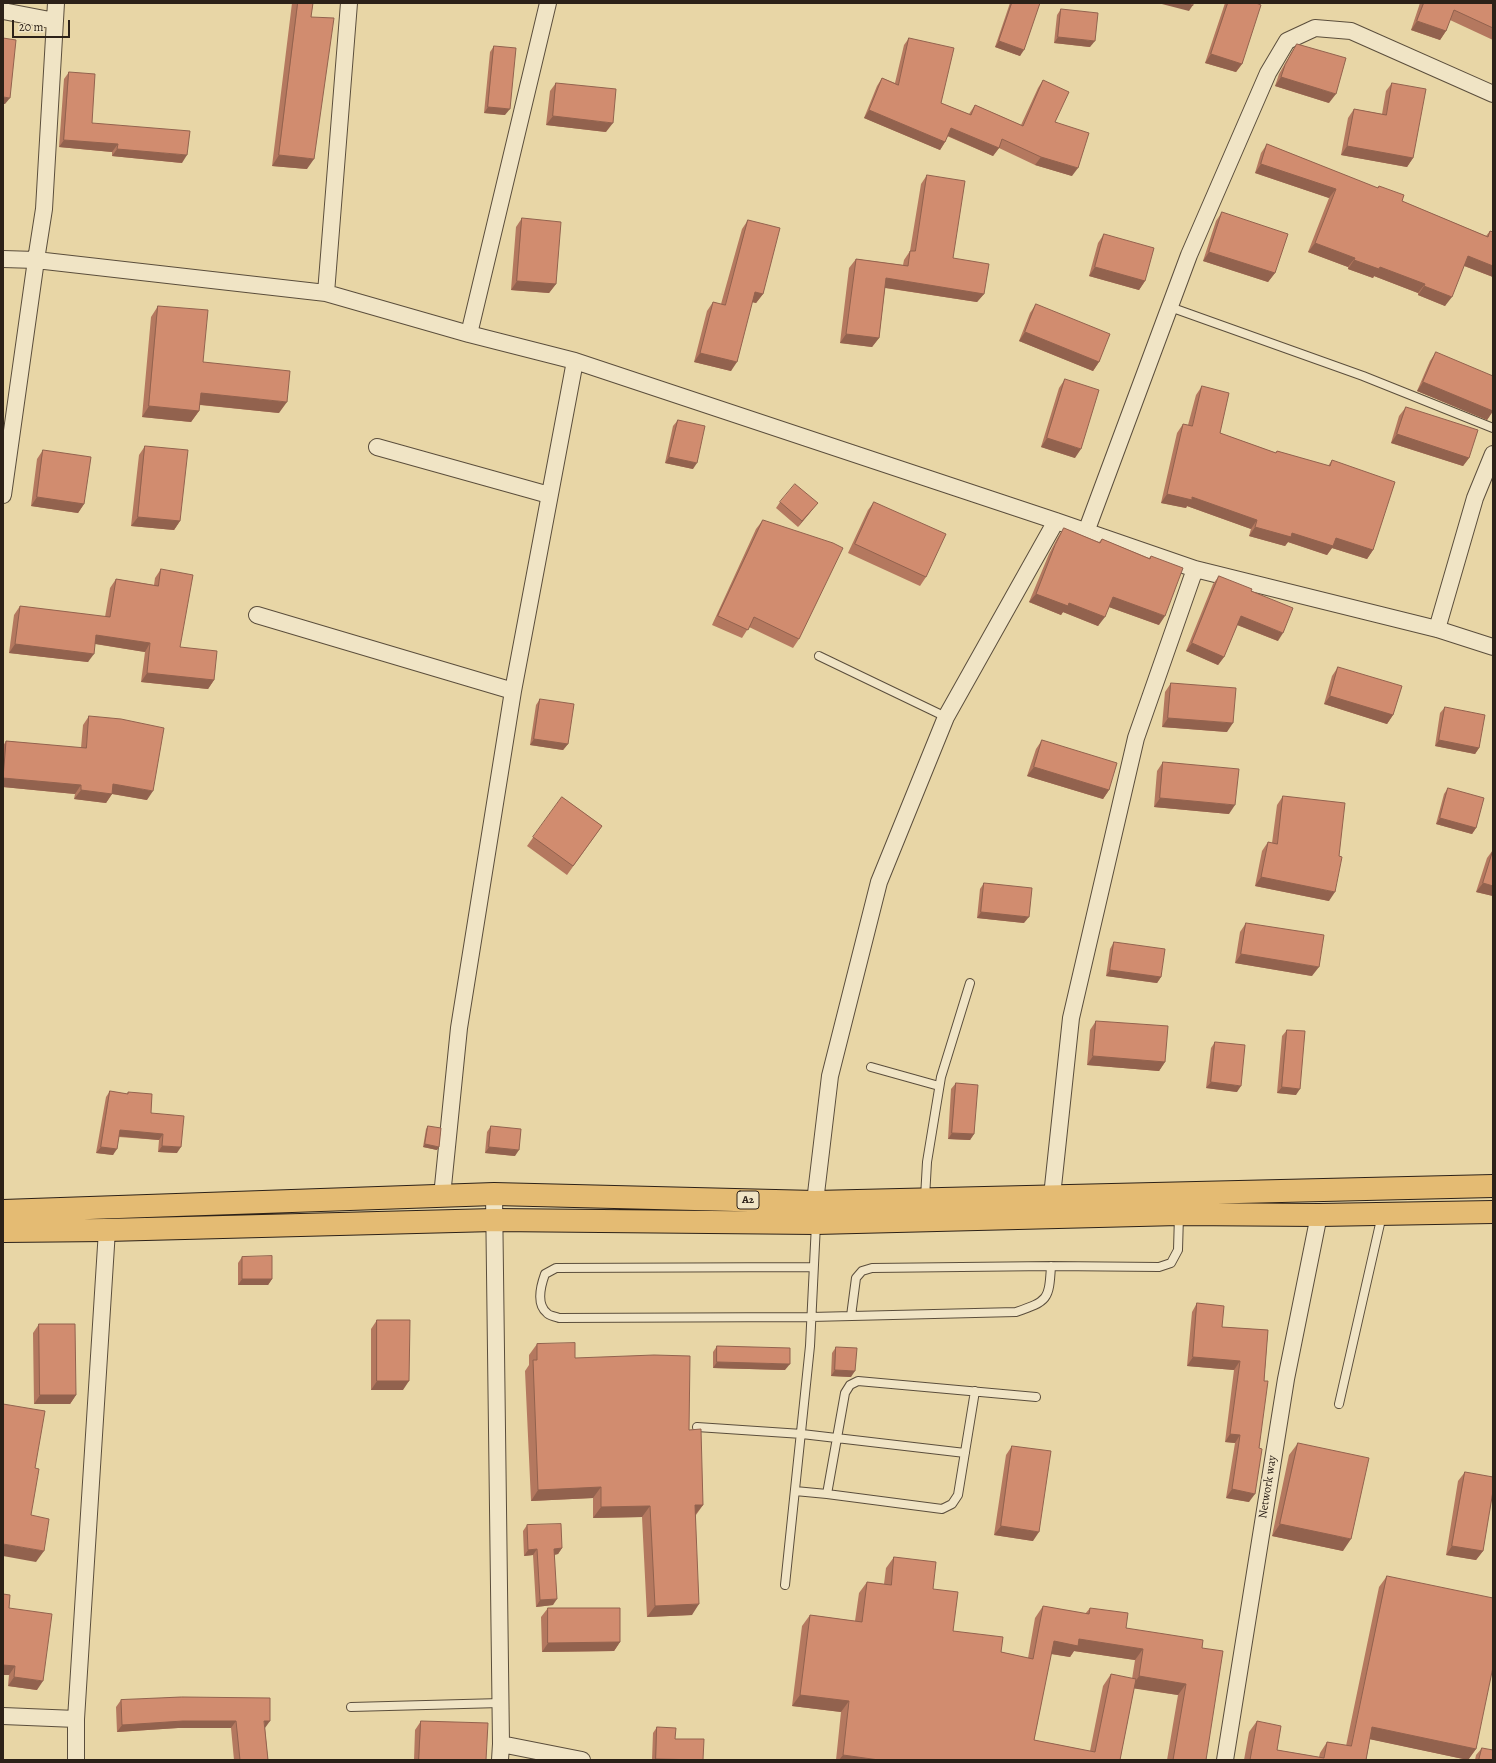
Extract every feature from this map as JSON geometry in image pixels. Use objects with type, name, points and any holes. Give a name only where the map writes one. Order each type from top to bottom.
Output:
[{"type":"highway","name":"A2","points":[[3,1211],[494,1194],[815,1202],[924,1200],[1492,1182]]},
{"type":"highway","name":"A2","points":[[3,1231],[107,1230],[494,1220],[816,1223],[1179,1214],[1382,1215],[1493,1212]]},
{"type":"street","points":[[3,495],[44,209],[56,3]]},
{"type":"street","points":[[326,293],[349,3]]},
{"type":"street","points":[[469,334],[548,3]]},
{"type":"street","points":[[3,12],[55,21]]},
{"type":"street","points":[[1086,532],[1189,255],[1268,73],[1287,41],[1315,28],[1351,32],[1493,94]]},
{"type":"street","points":[[3,259],[36,260],[326,293],[469,334],[575,361],[1056,521],[1195,569],[1437,629],[1493,648]]},
{"type":"street","points":[[442,1196],[459,1028],[513,691],[575,361]]},
{"type":"street","points":[[378,447],[549,495]]},
{"type":"street","points":[[1437,629],[1475,498],[1493,454]]},
{"type":"street","points":[[815,1202],[830,1076],[879,882],[946,717],[1056,521]]},
{"type":"street","points":[[1052,1196],[1073,1011],[1136,738],[1195,569]]},
{"type":"street","points":[[257,614],[513,691]]},
{"type":"street","points":[[494,1194],[500,1760]]},
{"type":"street","name":"Network way","points":[[1225,1760],[1286,1379],[1319,1215]]},
{"type":"street","points":[[76,1760],[76,1719],[107,1230]]},
{"type":"street","points":[[3,1716],[76,1719]]},
{"type":"street","points":[[501,1744],[582,1760]]},
{"type":"lane","points":[[1170,307],[1363,376],[1493,428]]},
{"type":"lane","points":[[819,656],[946,717]]},
{"type":"lane","points":[[924,1200],[927,1162],[939,1086],[970,983]]},
{"type":"lane","points":[[871,1067],[939,1086]]},
{"type":"lane","points":[[851,1316],[856,1278],[862,1271],[872,1268],[1051,1266],[1159,1267],[1171,1263],[1178,1250],[1179,1214]]},
{"type":"lane","points":[[1339,1404],[1382,1215]]},
{"type":"lane","points":[[785,1585],[810,1346],[816,1223]]},
{"type":"lane","points":[[813,1267],[556,1268],[545,1274],[541,1288],[541,1304],[547,1314],[559,1318],[811,1317],[1016,1312],[1034,1306],[1046,1297],[1049,1287],[1051,1266]]},
{"type":"lane","points":[[827,1494],[845,1393],[850,1385],[858,1381],[1036,1397]]},
{"type":"lane","points":[[795,1491],[942,1509],[952,1504],[958,1495],[974,1391]]},
{"type":"lane","points":[[697,1427],[802,1434],[965,1453]]},
{"type":"lane","points":[[351,1707],[500,1703]]},
{"type":"building","points":[[298,3],[313,3],[311,17],[334,18],[314,159],[279,155]]},
{"type":"building","points":[[1012,3],[1040,3],[1024,50],[999,41]]},
{"type":"building","points":[[1228,3],[1256,3],[1261,5],[1242,64],[1211,54]]},
{"type":"building","points":[[1424,3],[1493,3],[1493,28],[1454,10],[1446,31],[1417,21]]},
{"type":"building","points":[[1061,9],[1098,13],[1095,41],[1058,37]]},
{"type":"building","points":[[3,38],[16,40],[10,98],[3,97]]},
{"type":"building","points":[[909,38],[954,48],[941,103],[971,115],[975,105],[1023,126],[1043,80],[1069,92],[1055,122],[1089,133],[1078,168],[1041,157],[1002,139],[999,148],[951,128],[945,142],[869,110],[882,78],[898,85]]},
{"type":"building","points":[[1297,44],[1346,58],[1336,94],[1281,77],[1285,65]]},
{"type":"building","points":[[494,46],[516,48],[510,109],[488,107]]},
{"type":"building","points":[[69,72],[95,74],[92,123],[190,131],[187,155],[117,149],[118,144],[64,140]]},
{"type":"building","points":[[556,83],[616,89],[613,123],[553,116]]},
{"type":"building","points":[[1392,83],[1426,89],[1413,158],[1347,146],[1354,109],[1386,115]]},
{"type":"building","points":[[1267,144],[1378,188],[1379,186],[1404,195],[1402,201],[1488,237],[1490,231],[1493,232],[1493,266],[1468,256],[1452,297],[1424,286],[1425,284],[1380,267],[1379,269],[1354,260],[1355,258],[1315,243],[1336,189],[1261,164]]},
{"type":"building","points":[[927,175],[965,181],[953,258],[989,264],[984,294],[886,278],[879,338],[846,334],[856,259],[908,266],[910,251],[915,251]]},
{"type":"building","points":[[1222,212],[1288,234],[1275,273],[1209,252]]},
{"type":"building","points":[[522,218],[561,222],[556,284],[517,281]]},
{"type":"building","points":[[748,220],[780,228],[763,294],[755,292],[737,362],[700,353],[713,302],[725,305]]},
{"type":"building","points":[[1104,234],[1154,248],[1145,281],[1095,267]]},
{"type":"building","points":[[1036,304],[1110,334],[1099,362],[1025,332]]},
{"type":"building","points":[[158,306],[208,310],[203,362],[290,371],[287,402],[201,393],[199,411],[149,406]]},
{"type":"building","points":[[1436,352],[1493,376],[1493,411],[1423,382]]},
{"type":"building","points":[[1065,379],[1099,390],[1081,449],[1047,438]]},
{"type":"building","points":[[1202,386],[1229,393],[1220,433],[1276,453],[1277,451],[1330,466],[1332,460],[1395,482],[1373,550],[1336,538],[1333,546],[1292,533],[1291,537],[1255,527],[1257,520],[1192,497],[1192,500],[1167,494],[1183,424],[1192,426]]},
{"type":"building","points":[[1406,407],[1478,430],[1469,458],[1397,434]]},
{"type":"building","points":[[678,420],[705,426],[697,463],[669,457]]},
{"type":"building","points":[[145,446],[188,450],[180,521],[138,517]]},
{"type":"building","points":[[43,450],[91,457],[84,504],[37,497]]},
{"type":"building","points":[[795,484],[818,503],[802,521],[780,502]]},
{"type":"building","points":[[874,502],[946,534],[926,577],[855,544]]},
{"type":"building","points":[[763,520],[833,543],[843,548],[799,639],[754,617],[748,630],[718,616]]},
{"type":"building","points":[[1064,528],[1100,543],[1102,539],[1150,559],[1151,556],[1183,568],[1165,616],[1113,597],[1105,617],[1069,603],[1068,606],[1036,594],[1055,545]]},
{"type":"building","points":[[161,569],[193,575],[180,647],[217,651],[214,680],[147,673],[150,643],[96,635],[94,654],[15,644],[20,606],[110,617],[116,579],[158,586]]},
{"type":"building","points":[[1219,576],[1293,608],[1283,633],[1241,616],[1224,657],[1192,643]]},
{"type":"building","points":[[1338,667],[1402,686],[1393,715],[1330,696]]},
{"type":"building","points":[[1171,683],[1236,688],[1233,723],[1168,718]]},
{"type":"building","points":[[540,699],[574,704],[568,744],[534,739]]},
{"type":"building","points":[[1445,707],[1485,715],[1479,748],[1439,740]]},
{"type":"building","points":[[89,716],[121,719],[164,728],[153,791],[113,784],[112,794],[81,790],[81,785],[3,778],[6,741],[86,748]]},
{"type":"building","points":[[1042,740],[1117,763],[1109,790],[1034,767]]},
{"type":"building","points":[[1163,762],[1239,769],[1235,805],[1160,798]]},
{"type":"building","points":[[1448,788],[1484,798],[1476,828],[1440,818]]},
{"type":"building","points":[[1283,796],[1345,803],[1339,856],[1342,857],[1335,892],[1261,877],[1268,842],[1277,844]]},
{"type":"building","points":[[562,797],[602,826],[573,866],[533,837]]},
{"type":"building","points":[[1493,850],[1493,886],[1483,883]]},
{"type":"building","points":[[984,883],[1032,888],[1029,917],[981,912]]},
{"type":"building","points":[[1246,923],[1324,935],[1319,967],[1241,954]]},
{"type":"building","points":[[1114,942],[1165,949],[1161,977],[1110,970]]},
{"type":"building","points":[[1096,1021],[1168,1026],[1165,1062],[1093,1056]]},
{"type":"building","points":[[1287,1030],[1305,1031],[1300,1089],[1282,1087]]},
{"type":"building","points":[[1215,1042],[1245,1045],[1241,1086],[1211,1082]]},
{"type":"building","points":[[956,1083],[978,1085],[974,1134],[952,1133]]},
{"type":"building","points":[[110,1091],[128,1094],[128,1092],[152,1094],[151,1113],[184,1116],[181,1147],[162,1146],[163,1134],[120,1130],[117,1149],[101,1147]]},
{"type":"building","points":[[428,1126],[441,1128],[439,1147],[425,1144]]},
{"type":"building","points":[[491,1126],[521,1129],[519,1150],[489,1147]]},
{"type":"building","points":[[272,1256],[272,1279],[242,1279],[242,1257]]},
{"type":"building","points":[[1197,1303],[1224,1306],[1222,1327],[1268,1330],[1264,1381],[1268,1381],[1259,1448],[1262,1449],[1255,1494],[1232,1489],[1240,1435],[1230,1434],[1240,1361],[1193,1357]]},
{"type":"building","points":[[377,1320],[410,1320],[409,1381],[377,1381]]},
{"type":"building","points":[[39,1324],[75,1324],[76,1395],[40,1395]]},
{"type":"building","points":[[575,1343],[575,1358],[654,1355],[690,1356],[689,1430],[701,1429],[703,1505],[695,1505],[699,1604],[655,1606],[650,1506],[601,1507],[601,1487],[538,1490],[533,1360],[537,1360],[537,1344]]},
{"type":"building","points":[[717,1346],[790,1348],[790,1364],[717,1362]]},
{"type":"building","points":[[836,1347],[857,1348],[855,1371],[835,1370]]},
{"type":"building","points":[[3,1404],[45,1411],[35,1468],[39,1469],[31,1515],[49,1519],[44,1551],[3,1544]]},
{"type":"building","points":[[1298,1443],[1369,1458],[1351,1539],[1280,1524]]},
{"type":"building","points":[[1012,1446],[1051,1451],[1039,1532],[1001,1526]]},
{"type":"building","points":[[1465,1472],[1493,1477],[1493,1491],[1483,1551],[1452,1546]]},
{"type":"building","points":[[561,1524],[562,1548],[554,1549],[557,1599],[540,1600],[537,1549],[528,1550],[527,1525]]},
{"type":"building","points":[[894,1557],[936,1562],[933,1589],[958,1592],[953,1631],[1003,1637],[1001,1652],[1033,1659],[1043,1606],[1089,1614],[1090,1608],[1128,1613],[1126,1628],[1203,1640],[1202,1648],[1223,1651],[1206,1760],[1173,1760],[1186,1684],[1139,1676],[1143,1649],[1079,1639],[1078,1646],[1054,1641],[1034,1740],[1095,1752],[1111,1674],[1136,1679],[1120,1760],[879,1760],[843,1755],[849,1701],[800,1695],[810,1615],[862,1622],[867,1582],[891,1585]]},
{"type":"building","points":[[1387,1576],[1493,1598],[1493,1667],[1476,1749],[1372,1727],[1366,1760],[1250,1760],[1257,1721],[1281,1726],[1277,1750],[1324,1758],[1327,1742],[1351,1746]]},
{"type":"building","points":[[3,1594],[10,1595],[9,1608],[52,1614],[43,1681],[14,1677],[15,1666],[3,1665]]},
{"type":"building","points":[[548,1608],[620,1608],[620,1642],[548,1643]]},
{"type":"building","points":[[182,1697],[270,1698],[270,1721],[264,1721],[268,1760],[240,1760],[236,1721],[183,1721],[122,1725],[121,1700]]},
{"type":"building","points":[[421,1721],[488,1723],[486,1760],[419,1760]]},
{"type":"building","points":[[657,1727],[676,1728],[675,1739],[704,1739],[703,1760],[656,1759]]},
{"type":"building","points":[[1482,1748],[1493,1750],[1493,1760],[1479,1760]]}]
